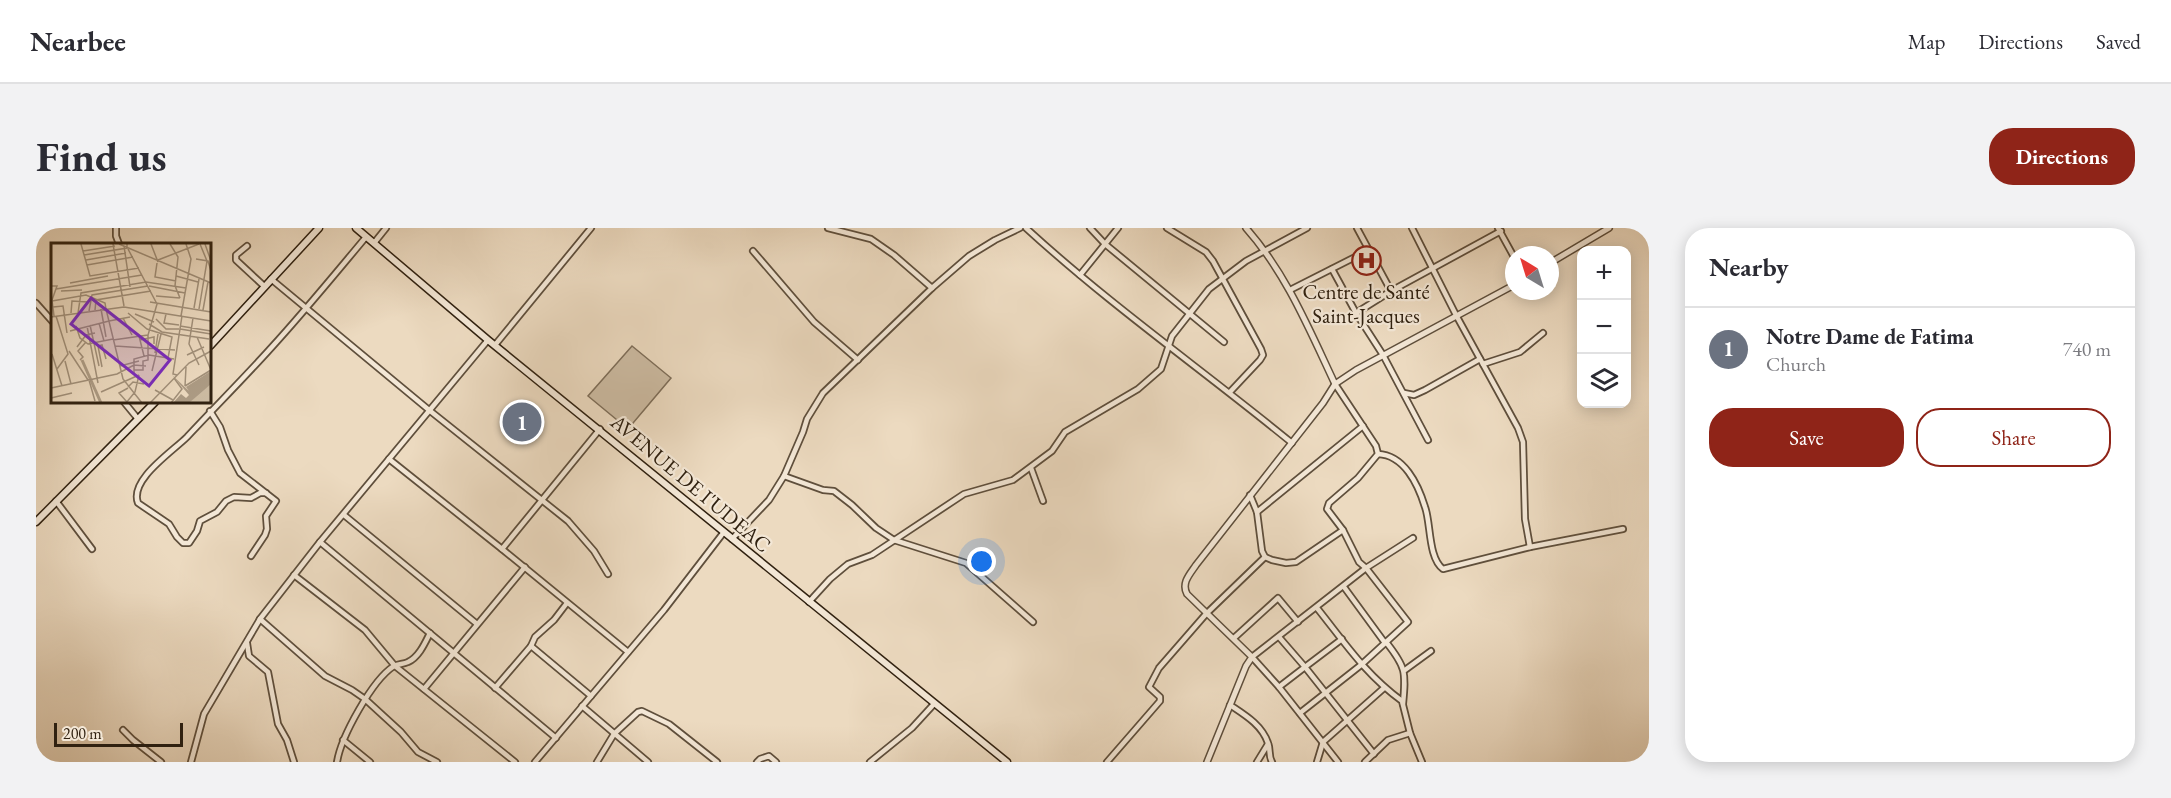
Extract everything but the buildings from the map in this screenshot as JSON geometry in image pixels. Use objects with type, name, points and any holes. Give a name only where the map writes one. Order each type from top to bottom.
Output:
[{"type":"main road","points":[[212,344],[319,228]]},
{"type":"main road","name":"AVENUE DE I'UDEAC","points":[[356,228],[495,345],[1007,762]]},
{"type":"main road","points":[[36,522],[153,404]]},
{"type":"street","points":[[116,228],[119,243]]},
{"type":"street","points":[[374,243],[386,228]]},
{"type":"street","points":[[495,345],[591,228]]},
{"type":"street","points":[[828,228],[871,239],[894,255],[932,288]]},
{"type":"street","points":[[732,539],[769,500],[784,476],[813,406],[823,393],[932,288],[969,256],[1020,228]]},
{"type":"street","points":[[1026,228],[1080,275],[1292,443]]},
{"type":"street","points":[[1090,228],[1105,244],[1224,342]]},
{"type":"street","points":[[1080,275],[1118,228]]},
{"type":"street","points":[[1167,228],[1206,252],[1219,268],[1222,278],[1263,355],[1230,392]]},
{"type":"street","points":[[1246,228],[1265,251],[1290,290],[1335,384],[1363,426],[1378,454]]},
{"type":"street","points":[[809,602],[830,579],[848,564],[872,555],[964,494],[1013,480],[1052,451],[1065,432],[1138,389],[1158,372],[1172,336],[1209,289],[1246,261],[1307,228]]},
{"type":"street","points":[[1357,228],[1391,291]]},
{"type":"street","points":[[1412,228],[1456,315],[1508,406],[1518,428],[1522,442],[1525,519],[1530,547]]},
{"type":"street","points":[[1559,258],[1609,228]]},
{"type":"street","points":[[1356,314],[1391,291],[1500,229],[1509,246]]},
{"type":"street","points":[[266,494],[260,493],[251,498],[234,496],[226,501],[217,512],[200,521],[189,543],[183,543],[169,524],[138,503],[136,499],[138,486],[151,470],[185,439],[270,350],[366,237]]},
{"type":"street","points":[[247,246],[236,255],[236,260],[264,286]]},
{"type":"street","points":[[1290,290],[1369,250]]},
{"type":"street","points":[[753,251],[814,322],[858,360]]},
{"type":"street","points":[[1332,269],[1356,314],[1383,355],[1428,440]]},
{"type":"street","points":[[271,279],[568,521],[594,551],[608,574]]},
{"type":"street","points":[[1338,762],[1279,687],[1252,657],[1187,594],[1184,583],[1323,403],[1335,384],[1383,355],[1505,290]]},
{"type":"street","points":[[36,303],[51,320]]},
{"type":"street","points":[[1404,393],[1414,395],[1481,361],[1520,352],[1543,333]]},
{"type":"street","points":[[191,762],[204,714],[260,619],[320,542],[488,339]]},
{"type":"street","points":[[126,404],[138,419]]},
{"type":"street","points":[[210,411],[220,427],[228,450],[240,473],[276,501],[266,516],[265,535],[251,556]]},
{"type":"street","points":[[1257,512],[1363,426]]},
{"type":"street","points":[[502,549],[600,429]]},
{"type":"street","points":[[1378,454],[1393,456],[1413,479],[1425,507],[1428,530],[1441,568],[1530,547],[1623,529]]},
{"type":"street","points":[[1300,713],[1361,665],[1408,622],[1359,562],[1343,530],[1326,506],[1358,478],[1378,454]]},
{"type":"street","points":[[389,459],[628,652]]},
{"type":"street","points":[[1031,468],[1043,501]]},
{"type":"street","points":[[784,476],[834,491],[876,528],[894,540],[966,563],[1033,622]]},
{"type":"street","points":[[1250,495],[1257,512],[1261,546],[1265,557]]},
{"type":"street","points":[[56,501],[92,549]]},
{"type":"street","points":[[344,515],[477,624]]},
{"type":"street","points":[[1265,557],[1286,563],[1296,562],[1343,530]]},
{"type":"street","points":[[535,762],[664,610],[724,532]]},
{"type":"street","points":[[1207,762],[1246,666],[1252,657],[1366,568],[1413,538]]},
{"type":"street","points":[[320,542],[556,738]]},
{"type":"street","points":[[1107,762],[1160,700],[1149,685],[1159,668],[1206,614],[1265,557]]},
{"type":"street","points":[[424,689],[525,567]]},
{"type":"street","points":[[294,575],[365,630],[395,666],[515,762]]},
{"type":"street","points":[[1344,587],[1400,659],[1405,670],[1403,704],[1410,733],[1422,762]]},
{"type":"street","points":[[1234,639],[1278,598],[1298,622]]},
{"type":"street","points":[[495,688],[531,646],[535,637],[554,620],[567,603]]},
{"type":"street","points":[[1317,608],[1361,665],[1403,704]]},
{"type":"street","points":[[260,619],[325,676],[365,699],[418,752],[436,762]]},
{"type":"street","points":[[336,762],[349,726],[365,699],[395,666],[417,656],[430,633]]},
{"type":"street","points":[[1279,637],[1327,692],[1374,754]]},
{"type":"street","points":[[1279,687],[1342,639]]},
{"type":"street","points":[[247,643],[249,656],[268,672],[278,724],[287,740],[294,762]]},
{"type":"street","points":[[531,646],[591,696]]},
{"type":"street","points":[[1405,670],[1431,651]]},
{"type":"street","points":[[1317,762],[1323,742],[1384,688]]},
{"type":"street","points":[[870,762],[912,728],[934,704]]},
{"type":"street","points":[[1230,705],[1254,721],[1269,743],[1269,757],[1272,762]]},
{"type":"street","points":[[582,706],[648,762]]},
{"type":"street","points":[[597,762],[614,734],[642,711],[669,724],[717,762]]},
{"type":"street","points":[[123,730],[161,762]]},
{"type":"street","points":[[1365,762],[1388,740],[1410,733]]},
{"type":"street","points":[[343,740],[370,762]]},
{"type":"street","points":[[1257,762],[1269,743]]},
{"type":"street","points":[[757,762],[769,756],[776,762]]},
{"type":"shaded area","points":[[632,346],[671,378],[628,429],[588,396]]},
{"type":"place","name":"Centre de Santé Saint-Jacques","points":[[1366,260]]},
{"type":"place","name":"Notre Dame de Fatima","points":[[522,422]]}]
